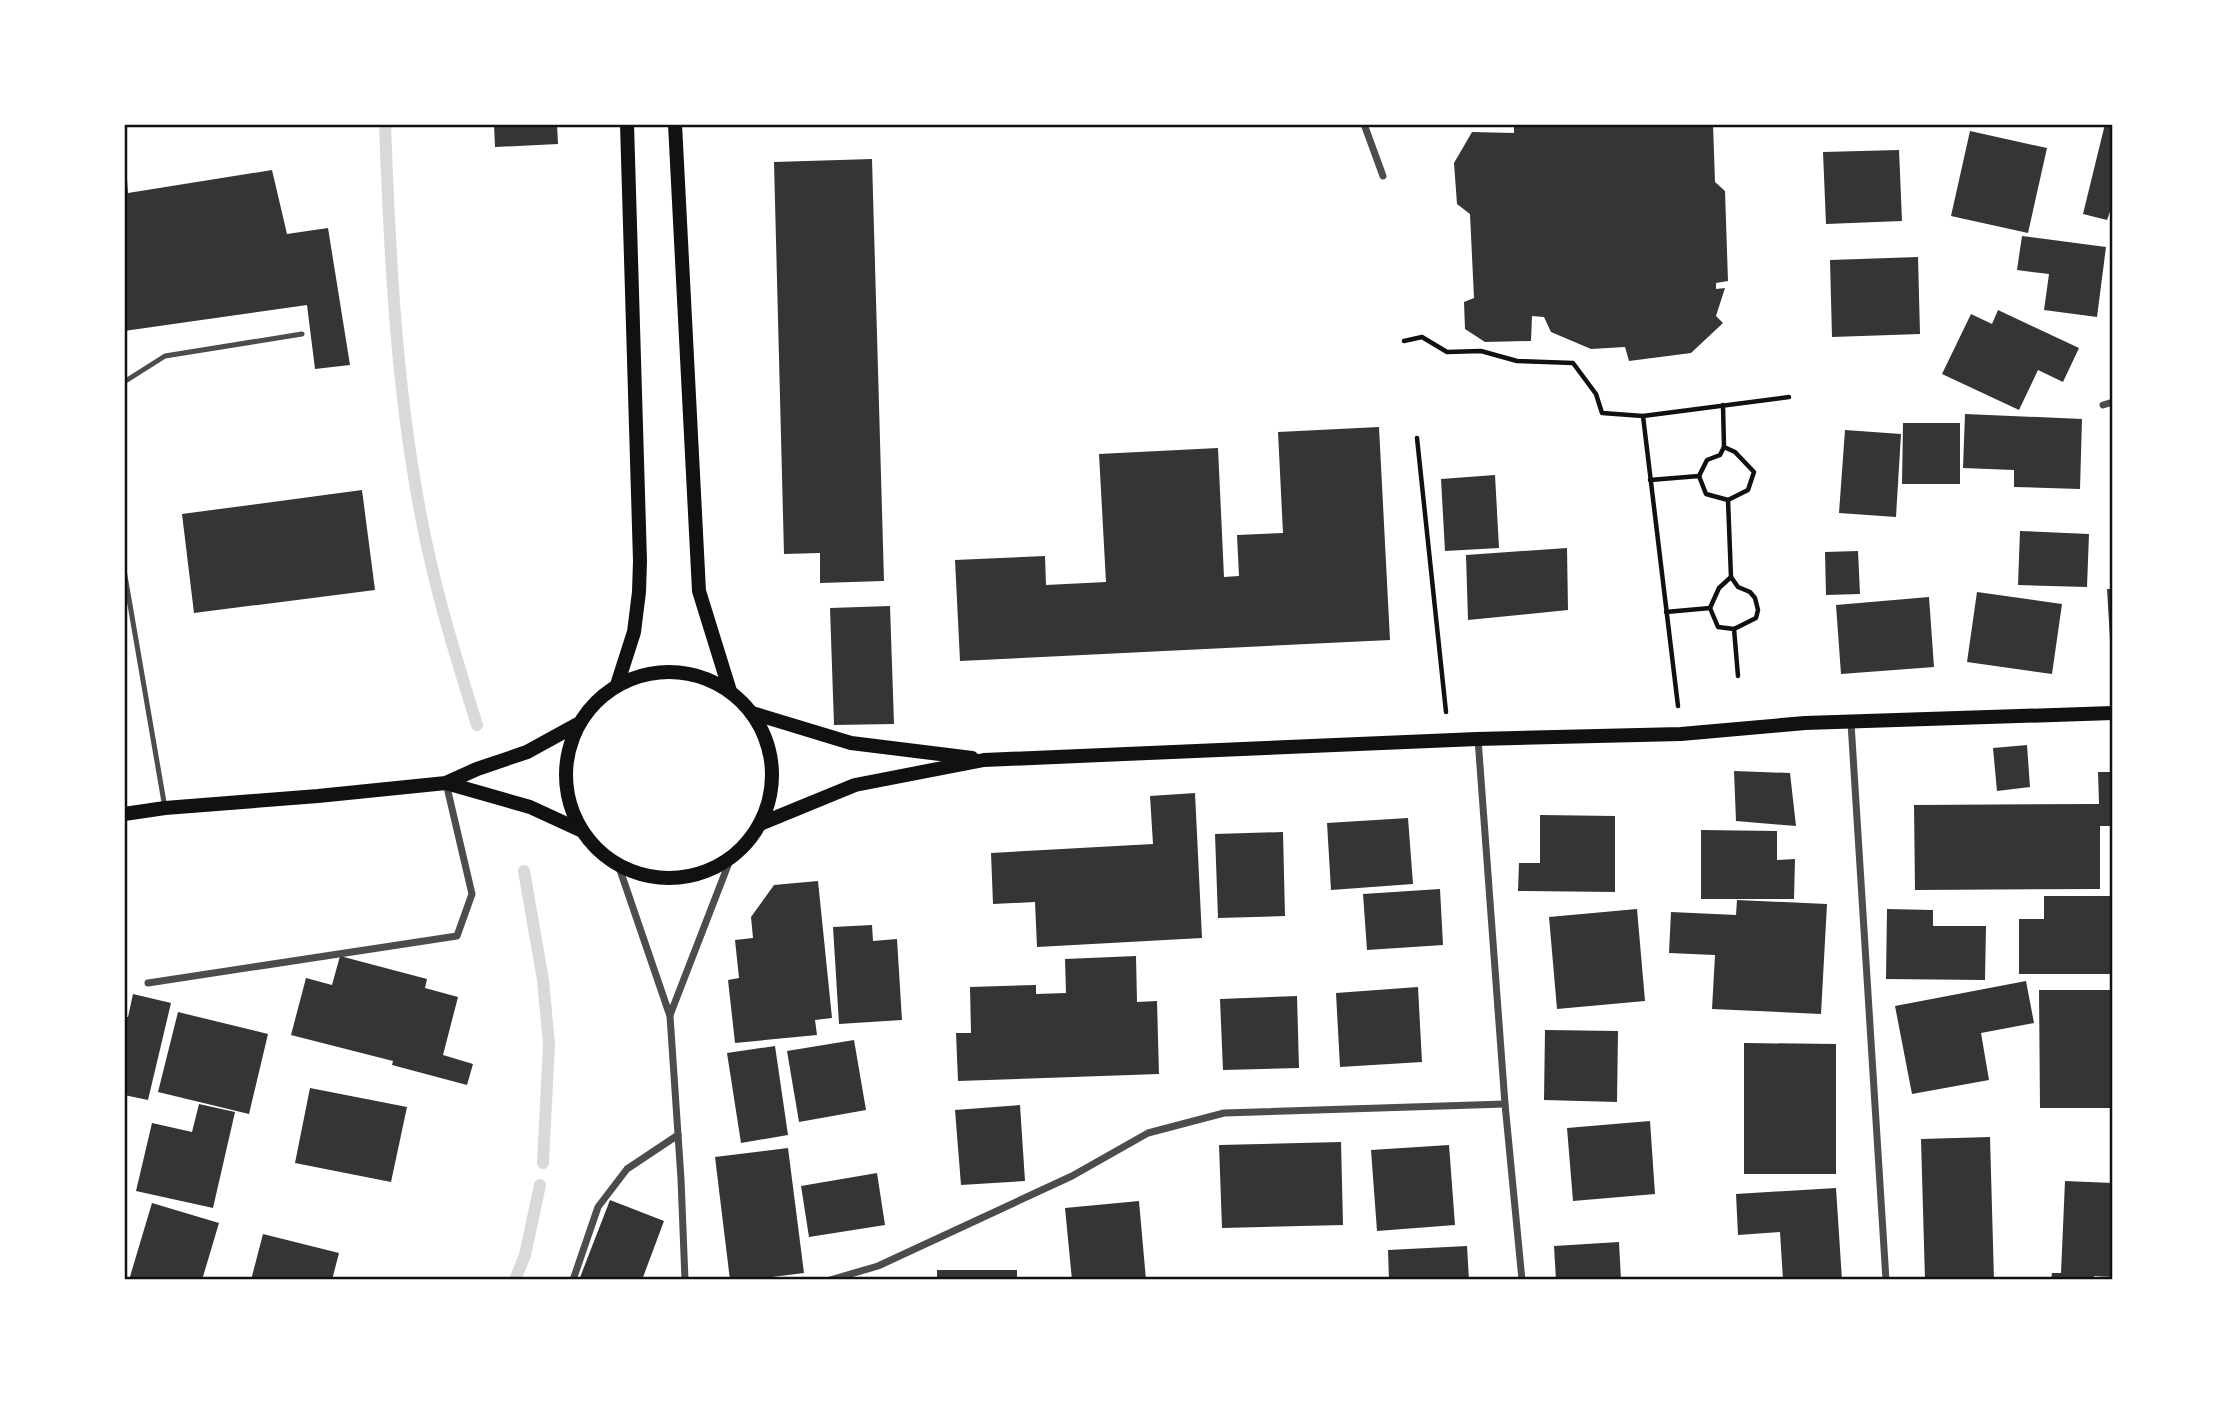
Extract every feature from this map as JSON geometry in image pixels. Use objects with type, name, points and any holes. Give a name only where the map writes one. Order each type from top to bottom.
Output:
[{"type":"main road","points":[[617,685],[634,632],[639,582],[639,494],[627,124]]},
{"type":"main road","points":[[675,124],[699,591],[730,691]]},
{"type":"main road","points":[[675,671],[704,677],[730,691],[752,713],[766,738],[772,767],[770,797],[760,824],[747,844],[730,860],[704,873],[675,879],[646,877],[619,867],[597,851],[580,830],[569,805],[565,777],[568,750],[578,724],[595,702],[617,685],[645,674],[675,671]]},
{"type":"main road","points":[[752,713],[851,743],[984,760]]},
{"type":"main road","points":[[760,824],[855,785],[984,760],[1478,739],[1681,734],[1805,723],[2113,713]]},
{"type":"main road","points":[[124,814],[446,783],[527,752],[578,724]]},
{"type":"main road","points":[[446,783],[530,807],[580,830]]},
{"type":"street","points":[[1364,124],[1383,176]]},
{"type":"street","points":[[2103,405],[2113,402]]},
{"type":"street","points":[[1850,723],[1886,1280]]},
{"type":"street","points":[[1478,739],[1522,1280]]},
{"type":"street","points":[[148,983],[457,936],[472,894],[446,783]]},
{"type":"street","points":[[670,1016],[730,860]]},
{"type":"street","points":[[619,867],[670,1016],[685,1280]]},
{"type":"street","points":[[830,1280],[878,1266],[1072,1176],[1148,1133],[1224,1113],[1506,1104]]},
{"type":"street","points":[[573,1280],[598,1207],[626,1168],[678,1135]]},
{"type":"lane","points":[[124,382],[165,356],[302,334]]},
{"type":"lane","points":[[124,569],[165,808]]},
{"type":"path","points":[[1404,341],[1422,337],[1447,352],[1481,351],[1517,361],[1573,363],[1596,394],[1602,413],[1643,416],[1790,397]]},
{"type":"path","points":[[1723,405],[1724,447],[1720,454],[1707,460],[1699,476],[1706,494],[1728,500],[1748,490],[1754,472],[1735,452],[1724,447]]},
{"type":"path","points":[[1643,416],[1681,734]]},
{"type":"path","points":[[1417,438],[1442,678]]},
{"type":"path","points":[[1650,480],[1699,476]]},
{"type":"path","points":[[1728,500],[1731,577],[1738,587],[1750,592],[1755,598],[1758,610],[1756,618],[1734,629],[1718,626],[1710,608],[1719,588],[1731,577]]},
{"type":"path","points":[[1666,612],[1710,608]]},
{"type":"path","points":[[1734,629],[1738,676]]},
{"type":"building","points":[[494,124],[557,124],[558,144],[495,147]]},
{"type":"building","points":[[1514,124],[1713,124],[1715,182],[1725,191],[1728,281],[1716,283],[1716,289],[1725,288],[1716,316],[1723,323],[1691,353],[1629,361],[1625,347],[1591,349],[1551,332],[1544,317],[1532,316],[1531,341],[1485,342],[1465,329],[1464,302],[1474,298],[1470,214],[1457,204],[1454,163],[1472,132],[1514,133]]},
{"type":"building","points":[[2105,124],[2113,124],[2113,203],[2107,220],[2083,214]]},
{"type":"building","points":[[1970,131],[2047,148],[2028,233],[1951,216]]},
{"type":"building","points":[[1899,150],[1902,221],[1826,224],[1823,152]]},
{"type":"building","points":[[872,159],[884,581],[820,583],[820,553],[784,554],[774,162]]},
{"type":"building","points":[[124,166],[128,193],[272,170],[287,234],[328,228],[350,365],[315,369],[307,305],[124,331]]},
{"type":"building","points":[[2022,236],[2106,247],[2097,317],[2044,310],[2049,274],[2017,270]]},
{"type":"building","points":[[1918,257],[1920,334],[1832,337],[1830,260]]},
{"type":"building","points":[[1998,310],[2079,348],[2063,382],[2038,370],[2019,410],[1942,374],[1971,314],[1992,324]]},
{"type":"building","points":[[1965,414],[2082,419],[2080,489],[2014,487],[2014,470],[1963,468]]},
{"type":"building","points":[[1903,423],[1960,423],[1960,484],[1902,484]]},
{"type":"building","points":[[1379,427],[1390,640],[960,661],[955,560],[1045,556],[1046,585],[1106,582],[1099,454],[1218,448],[1224,577],[1239,576],[1237,535],[1283,533],[1278,432]]},
{"type":"building","points":[[1845,430],[1901,434],[1896,517],[1839,513]]},
{"type":"building","points":[[1495,475],[1499,548],[1445,551],[1441,479]]},
{"type":"building","points":[[362,490],[375,590],[194,613],[182,514]]},
{"type":"building","points":[[2020,531],[2089,534],[2087,587],[2018,585]]},
{"type":"building","points":[[1567,548],[1568,610],[1468,620],[1466,555]]},
{"type":"building","points":[[1858,551],[1860,594],[1826,595],[1825,552]]},
{"type":"building","points":[[2107,589],[2113,589],[2113,656],[2111,656]]},
{"type":"building","points":[[1977,592],[2062,604],[2052,674],[1967,662]]},
{"type":"building","points":[[1929,597],[1934,667],[1841,674],[1836,605]]},
{"type":"building","points":[[890,606],[894,724],[834,725],[830,608]]},
{"type":"building","points":[[2027,745],[2030,787],[1997,791],[1993,748]]},
{"type":"building","points":[[1734,771],[1790,773],[1796,826],[1736,821]]},
{"type":"building","points":[[2098,772],[2113,772],[2113,826],[2100,826],[2100,889],[1915,890],[1914,805],[2099,804]]},
{"type":"building","points":[[1195,793],[1202,938],[1037,947],[1035,902],[993,904],[991,853],[1153,844],[1150,796]]},
{"type":"building","points":[[1540,815],[1615,816],[1615,892],[1518,891],[1519,863],[1540,863]]},
{"type":"building","points":[[1408,818],[1413,884],[1331,890],[1327,823]]},
{"type":"building","points":[[1701,830],[1777,831],[1777,860],[1795,859],[1794,899],[1701,899]]},
{"type":"building","points":[[1283,832],[1285,916],[1218,918],[1215,834]]},
{"type":"building","points":[[818,881],[832,1018],[815,1020],[817,1035],[735,1043],[728,980],[739,978],[735,940],[753,938],[751,917],[774,885]]},
{"type":"building","points":[[1440,889],[1443,945],[1367,950],[1363,894]]},
{"type":"building","points":[[2044,896],[2113,896],[2113,974],[2019,974],[2019,919],[2044,919]]},
{"type":"building","points":[[1737,900],[1827,904],[1821,1014],[1712,1009],[1715,955],[1669,953],[1671,912],[1736,915]]},
{"type":"building","points":[[1637,909],[1645,1001],[1557,1009],[1549,917]]},
{"type":"building","points":[[1887,909],[1933,910],[1933,926],[1986,926],[1985,980],[1886,979]]},
{"type":"building","points":[[872,925],[873,941],[897,939],[902,1020],[839,1024],[833,927]]},
{"type":"building","points":[[340,956],[427,979],[425,988],[458,997],[443,1055],[473,1064],[467,1085],[392,1065],[393,1061],[291,1035],[306,978],[332,985]]},
{"type":"building","points":[[1136,956],[1137,1002],[1157,1001],[1159,1074],[958,1081],[956,1033],[971,1033],[970,987],[1036,985],[1036,994],[1066,993],[1065,959]]},
{"type":"building","points":[[2026,981],[2034,1023],[1981,1033],[1989,1080],[1912,1094],[1895,1006]]},
{"type":"building","points":[[1418,987],[1422,1062],[1340,1067],[1336,993]]},
{"type":"building","points":[[2039,990],[2113,990],[2113,1108],[2040,1108]]},
{"type":"building","points":[[133,994],[171,1003],[148,1100],[124,1095],[124,1017],[128,1017]]},
{"type":"building","points":[[1297,996],[1299,1068],[1223,1070],[1220,999]]},
{"type":"building","points":[[178,1012],[268,1034],[249,1114],[158,1092]]},
{"type":"building","points":[[1545,1030],[1618,1031],[1617,1102],[1544,1100]]},
{"type":"building","points":[[854,1040],[866,1110],[799,1122],[787,1051]]},
{"type":"building","points":[[1744,1043],[1836,1044],[1836,1174],[1744,1174]]},
{"type":"building","points":[[775,1046],[788,1135],[741,1143],[727,1053]]},
{"type":"building","points":[[310,1088],[407,1107],[391,1182],[295,1163]]},
{"type":"building","points":[[199,1104],[235,1112],[213,1208],[136,1191],[152,1123],[192,1132]]},
{"type":"building","points":[[1020,1105],[1025,1181],[961,1185],[955,1110]]},
{"type":"building","points":[[1650,1121],[1655,1194],[1573,1201],[1567,1128]]},
{"type":"building","points":[[1990,1137],[1994,1280],[1925,1280],[1921,1139]]},
{"type":"building","points":[[1341,1142],[1343,1225],[1222,1228],[1219,1145]]},
{"type":"building","points":[[1449,1145],[1455,1225],[1377,1231],[1371,1150]]},
{"type":"building","points":[[788,1148],[804,1273],[730,1280],[715,1157]]},
{"type":"building","points":[[877,1173],[885,1225],[809,1237],[801,1186]]},
{"type":"building","points":[[2065,1181],[2113,1183],[2113,1277],[2051,1280],[2052,1273],[2061,1273]]},
{"type":"building","points":[[1836,1188],[1842,1280],[1783,1280],[1780,1232],[1738,1235],[1736,1194]]},
{"type":"building","points":[[610,1200],[664,1221],[642,1280],[579,1280]]},
{"type":"building","points":[[1139,1201],[1146,1280],[1072,1280],[1065,1208]]},
{"type":"building","points":[[152,1203],[219,1223],[202,1280],[129,1280]]},
{"type":"building","points":[[263,1234],[339,1253],[332,1280],[251,1280]]},
{"type":"building","points":[[1619,1242],[1621,1280],[1556,1280],[1554,1246]]},
{"type":"building","points":[[1467,1246],[1469,1280],[1389,1280],[1388,1250]]},
{"type":"building","points":[[937,1270],[1017,1270],[1017,1280],[937,1280]]},
{"type":"waterway","points":[[385,124],[396,334],[408,438],[431,564],[477,725]]},
{"type":"waterway","points":[[524,871],[543,980],[549,1044],[543,1163]]},
{"type":"waterway","points":[[515,1280],[525,1255],[540,1185]]}]
